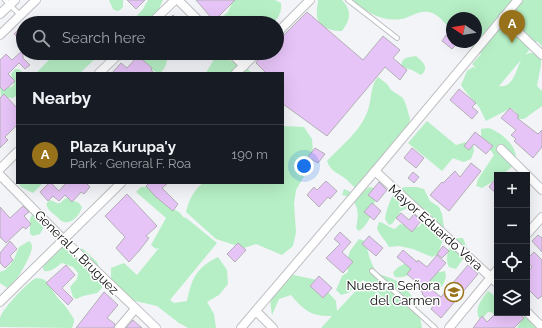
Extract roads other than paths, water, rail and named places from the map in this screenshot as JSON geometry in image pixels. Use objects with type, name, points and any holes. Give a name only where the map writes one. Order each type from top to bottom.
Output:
[{"type":"street","points":[[20,15],[35,0]]},
{"type":"street","points":[[159,16],[177,0],[194,16]]},
{"type":"street","points":[[284,26],[310,0]]},
{"type":"street","points":[[241,328],[518,0]]},
{"type":"street","points":[[0,14],[10,2]]},
{"type":"street","points":[[503,17],[542,54]]},
{"type":"street","points":[[0,35],[16,19]]},
{"type":"street","points":[[100,72],[113,60]]},
{"type":"street","points":[[238,60],[244,66]]},
{"type":"street","points":[[237,72],[250,60]]},
{"type":"street","points":[[501,149],[524,172]]},
{"type":"street","points":[[0,169],[16,153]]},
{"type":"street","name":"Mayor Eduardo Vera","points":[[375,171],[494,280]]},
{"type":"street","name":"General J. Bruguez","points":[[0,175],[63,239],[156,328]]},
{"type":"street","points":[[530,178],[542,190]]},
{"type":"street","points":[[0,302],[121,184]]},
{"type":"street","points":[[530,230],[542,216]]},
{"type":"street","points":[[449,328],[494,280]]},
{"type":"street","points":[[119,328],[135,309]]},
{"type":"street","points":[[256,311],[273,328]]},
{"type":"street","points":[[530,315],[542,327]]},
{"type":"lane","points":[[348,0],[397,38]]},
{"type":"lane","points":[[10,2],[20,15]]},
{"type":"lane","points":[[372,271],[434,328]]},
{"type":"place","name":"Plaza Kurupa'y","points":[[512,43]]},
{"type":"place","name":"Nuestra Señora del Carmen","points":[[454,292]]}]
